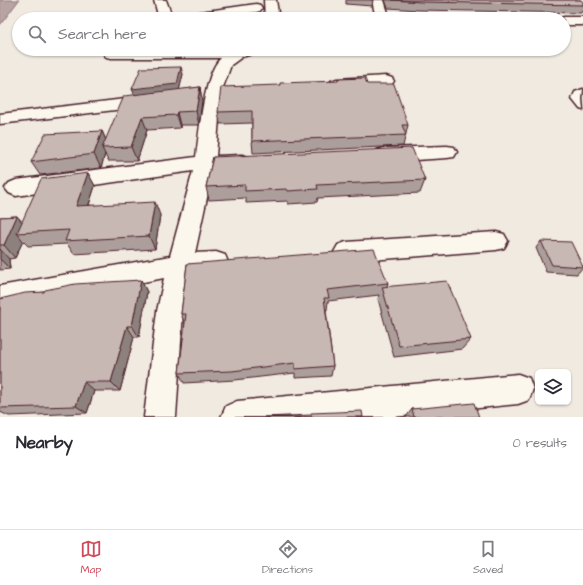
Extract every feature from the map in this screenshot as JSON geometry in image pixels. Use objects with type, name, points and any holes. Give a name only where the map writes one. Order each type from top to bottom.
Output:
[{"type":"street","points":[[163,0],[165,12]]},
{"type":"street","points":[[270,0],[271,12]]},
{"type":"street","points":[[378,0],[381,12]]},
{"type":"street","points":[[232,12],[255,9]]},
{"type":"street","points":[[571,21],[583,21]]},
{"type":"street","points":[[160,417],[170,311],[205,163],[213,93],[224,63],[237,56]]},
{"type":"street","points":[[323,85],[386,81]]},
{"type":"street","points":[[0,119],[166,99]]},
{"type":"street","points":[[369,156],[447,152]]},
{"type":"street","points":[[16,188],[205,163],[260,161]]},
{"type":"street","points":[[322,254],[496,241]]},
{"type":"street","points":[[0,298],[180,265],[235,261]]},
{"type":"street","points":[[237,417],[518,389]]},
{"type":"lane","points":[[583,92],[578,94],[577,99],[583,107]]},
{"type":"shaded area","points":[[0,0],[19,0],[0,25]]},
{"type":"building","points":[[392,0],[581,0],[583,5],[421,2]]},
{"type":"building","points":[[181,67],[177,84],[132,89],[141,68]]},
{"type":"building","points":[[365,78],[367,84],[394,84],[408,125],[402,125],[406,135],[252,141],[252,111],[218,112],[221,87],[280,85],[280,83],[338,81],[338,79]]},
{"type":"building","points":[[200,87],[196,111],[177,112],[176,115],[142,117],[131,147],[102,148],[124,96]]},
{"type":"building","points":[[102,131],[94,154],[31,162],[45,134]]},
{"type":"building","points":[[412,148],[425,180],[317,185],[318,189],[288,191],[287,189],[245,191],[245,185],[206,187],[213,157]]},
{"type":"building","points":[[88,173],[76,206],[155,202],[149,236],[65,241],[69,230],[17,233],[41,179]]},
{"type":"building","points":[[17,216],[4,245],[0,245],[0,217]]},
{"type":"building","points":[[541,241],[571,242],[583,267],[552,265]]},
{"type":"building","points":[[374,249],[388,283],[327,290],[329,298],[324,298],[333,366],[295,369],[295,363],[232,371],[179,373],[186,314],[181,314],[187,264]]},
{"type":"building","points":[[141,280],[132,326],[127,326],[111,382],[84,382],[76,406],[0,408],[0,299],[25,293],[44,292],[45,290],[75,284]]},
{"type":"building","points":[[447,281],[471,339],[399,346],[382,287]]},
{"type":"building","points":[[474,403],[479,417],[414,417],[412,409]]},
{"type":"building","points":[[362,411],[363,417],[264,417],[311,415],[311,413]]}]
